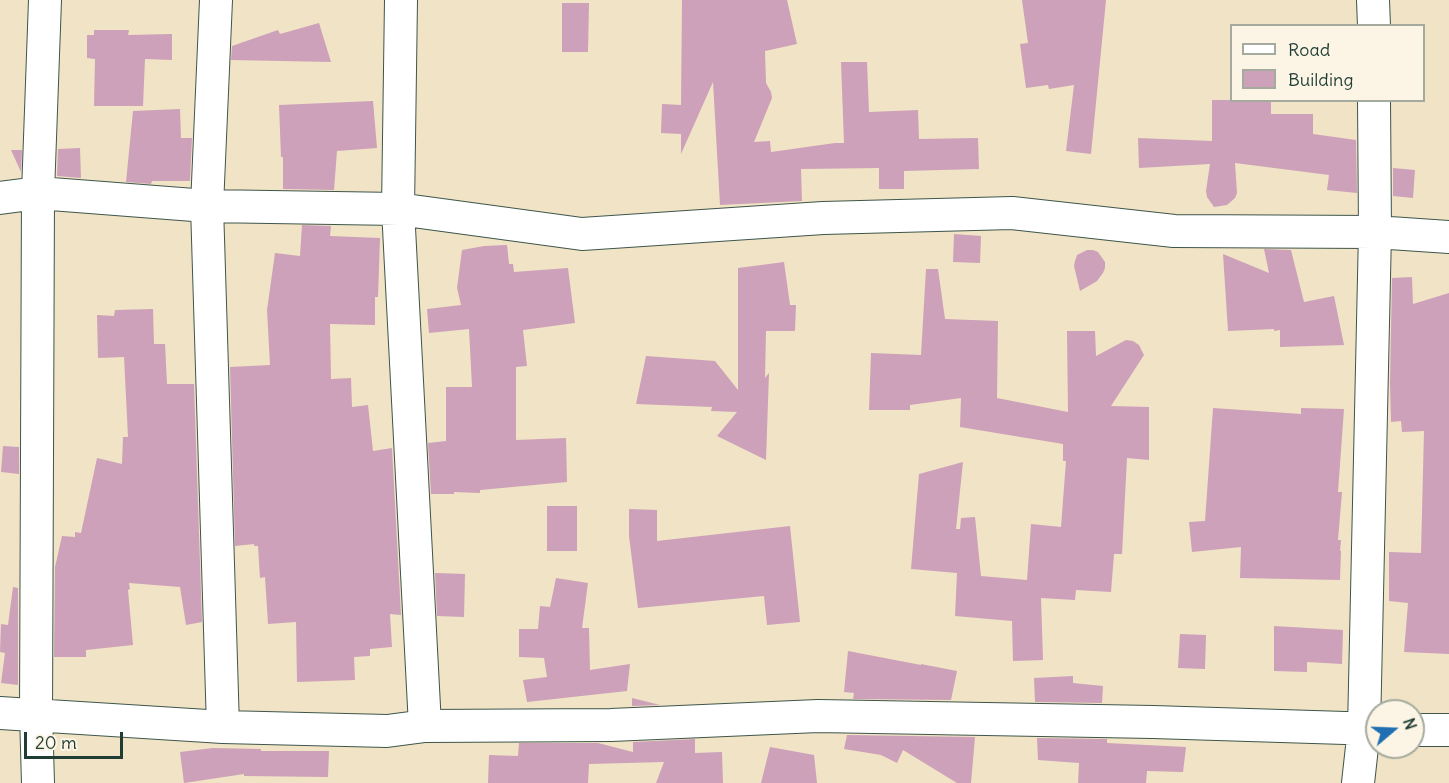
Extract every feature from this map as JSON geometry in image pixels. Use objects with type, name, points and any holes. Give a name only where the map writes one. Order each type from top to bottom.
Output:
[{"type":"street","points":[[38,783],[36,714],[38,194],[45,0]]},
{"type":"street","points":[[216,0],[207,206],[223,727]]},
{"type":"street","points":[[401,0],[398,209],[425,726]]},
{"type":"street","points":[[1373,0],[1374,24]]},
{"type":"street","points":[[1370,699],[1374,102]]},
{"type":"street","points":[[0,198],[38,194],[207,206],[398,209],[582,234],[823,218],[1012,213],[1174,231],[1375,232],[1449,237]]},
{"type":"street","points":[[0,713],[223,727],[387,731],[425,726],[611,725],[818,716],[1365,729]]},
{"type":"street","points":[[1425,729],[1449,730]]},
{"type":"street","points":[[1358,783],[1365,752]]},
{"type":"building","points":[[682,0],[787,0],[797,44],[765,51],[766,83],[772,98],[754,142],[770,141],[771,152],[844,143],[841,62],[867,62],[869,112],[918,110],[919,139],[978,138],[979,169],[904,171],[904,189],[879,189],[879,168],[801,169],[802,201],[720,205],[713,82],[681,154],[681,134],[661,133],[662,104],[681,105]]},
{"type":"building","points":[[1022,0],[1106,0],[1091,154],[1066,151],[1074,85],[1049,89],[1048,85],[1026,88],[1020,44],[1028,43]]},
{"type":"building","points":[[562,3],[589,3],[588,52],[562,52]]},
{"type":"building","points":[[319,23],[331,62],[231,60],[232,46],[278,30],[280,34]]},
{"type":"building","points":[[94,30],[129,30],[128,35],[172,34],[172,60],[145,59],[143,106],[94,106],[95,59],[87,58],[87,35],[94,35]]},
{"type":"building","points":[[1212,100],[1271,102],[1271,114],[1313,114],[1313,134],[1356,140],[1357,193],[1327,190],[1329,175],[1235,163],[1237,193],[1235,198],[1227,205],[1214,207],[1206,191],[1210,164],[1139,168],[1138,138],[1212,141]]},
{"type":"building","points":[[373,101],[377,148],[337,151],[334,190],[283,189],[279,105]]},
{"type":"building","points":[[180,109],[181,138],[192,138],[190,181],[152,181],[151,184],[126,182],[133,111]]},
{"type":"building","points":[[80,148],[81,178],[57,176],[58,149]]},
{"type":"building","points":[[11,150],[22,150],[21,172]]},
{"type":"building","points":[[1393,168],[1415,170],[1413,198],[1393,196]]},
{"type":"building","points":[[302,225],[331,226],[330,236],[380,238],[375,325],[330,324],[331,379],[351,378],[352,407],[368,405],[373,451],[392,448],[401,615],[390,614],[392,647],[370,649],[370,656],[354,657],[355,680],[297,682],[296,622],[268,624],[265,577],[260,578],[258,546],[254,544],[235,546],[230,367],[270,365],[267,310],[275,253],[300,256]]},
{"type":"building","points":[[954,234],[981,236],[980,263],[953,262]]},
{"type":"building","points":[[507,245],[509,264],[513,264],[514,272],[568,268],[575,323],[523,330],[527,366],[516,367],[516,440],[566,438],[567,482],[480,490],[480,493],[431,494],[428,443],[446,441],[446,387],[472,387],[469,329],[429,333],[427,309],[461,305],[457,288],[462,250]]},
{"type":"building","points":[[1264,249],[1291,250],[1304,302],[1334,296],[1344,345],[1280,347],[1280,330],[1228,331],[1223,254],[1269,273]]},
{"type":"building","points":[[1087,250],[1098,252],[1105,262],[1105,268],[1097,281],[1080,291],[1074,266],[1077,255]]},
{"type":"building","points":[[784,262],[790,305],[796,305],[795,331],[766,331],[765,378],[769,373],[766,460],[717,436],[737,412],[711,411],[712,407],[636,404],[646,356],[715,361],[738,390],[738,268]]},
{"type":"building","points":[[926,269],[938,269],[945,319],[998,321],[997,398],[1068,412],[1067,331],[1095,331],[1096,356],[1126,340],[1139,345],[1144,355],[1111,406],[1149,407],[1149,460],[1127,458],[1122,554],[1114,554],[1111,592],[1076,590],[1075,600],[1041,598],[1043,660],[1013,661],[1012,621],[955,616],[957,573],[911,569],[919,474],[963,462],[956,529],[960,529],[961,518],[975,517],[981,576],[1027,580],[1031,524],[1061,527],[1066,461],[1063,461],[1063,444],[960,427],[961,398],[910,405],[910,410],[869,410],[871,353],[921,355]]},
{"type":"building","points":[[1412,277],[1413,304],[1449,293],[1449,654],[1404,652],[1408,603],[1389,601],[1389,552],[1421,553],[1424,431],[1402,432],[1401,421],[1391,422],[1392,278]]},
{"type":"building","points":[[153,309],[154,344],[165,344],[167,384],[194,384],[202,622],[186,625],[180,587],[129,583],[133,645],[86,650],[86,657],[54,657],[55,567],[62,536],[75,537],[75,532],[81,533],[97,458],[122,464],[123,437],[128,437],[124,357],[98,358],[97,315],[114,316],[115,310]]},
{"type":"building","points":[[1213,408],[1301,414],[1301,408],[1344,409],[1338,492],[1342,492],[1338,540],[1341,540],[1340,580],[1240,578],[1241,547],[1192,552],[1189,522],[1205,521]]},
{"type":"building","points":[[3,446],[19,447],[19,474],[1,472]]},
{"type":"building","points":[[547,506],[577,506],[577,551],[547,551]]},
{"type":"building","points":[[629,509],[657,510],[657,541],[790,526],[800,622],[767,625],[764,596],[638,608],[629,536]]},
{"type":"building","points":[[435,573],[465,574],[464,617],[437,616]]},
{"type":"building","points":[[556,578],[588,583],[582,628],[589,628],[590,670],[630,664],[627,691],[527,702],[523,680],[547,677],[544,658],[519,657],[519,629],[538,629],[540,606],[550,607]]},
{"type":"building","points":[[13,587],[18,588],[18,685],[1,683],[5,653],[0,652],[1,624],[8,625]]},
{"type":"building","points":[[1274,626],[1343,630],[1342,664],[1307,662],[1307,672],[1274,671]]},
{"type":"building","points":[[1180,634],[1206,635],[1205,669],[1178,668]]},
{"type":"building","points":[[848,651],[957,671],[951,700],[853,699],[854,693],[844,692]]},
{"type":"building","points":[[1073,676],[1073,683],[1103,686],[1102,703],[1035,702],[1034,678]]},
{"type":"building","points":[[632,698],[660,705],[632,706]]},
{"type":"building","points":[[847,735],[975,737],[971,783],[957,783],[903,750],[897,763],[881,755],[844,749]]},
{"type":"building","points":[[1037,738],[1107,739],[1107,743],[1186,747],[1183,772],[1147,771],[1146,783],[1078,783],[1079,763],[1038,760]]},
{"type":"building","points":[[695,739],[695,753],[722,752],[723,783],[656,783],[664,762],[589,764],[588,783],[488,783],[489,755],[518,756],[519,743],[598,743],[633,752],[633,742]]},
{"type":"building","points":[[770,747],[814,755],[817,783],[761,783]]},
{"type":"building","points":[[213,748],[329,751],[328,777],[244,776],[244,774],[184,783],[180,752]]}]
